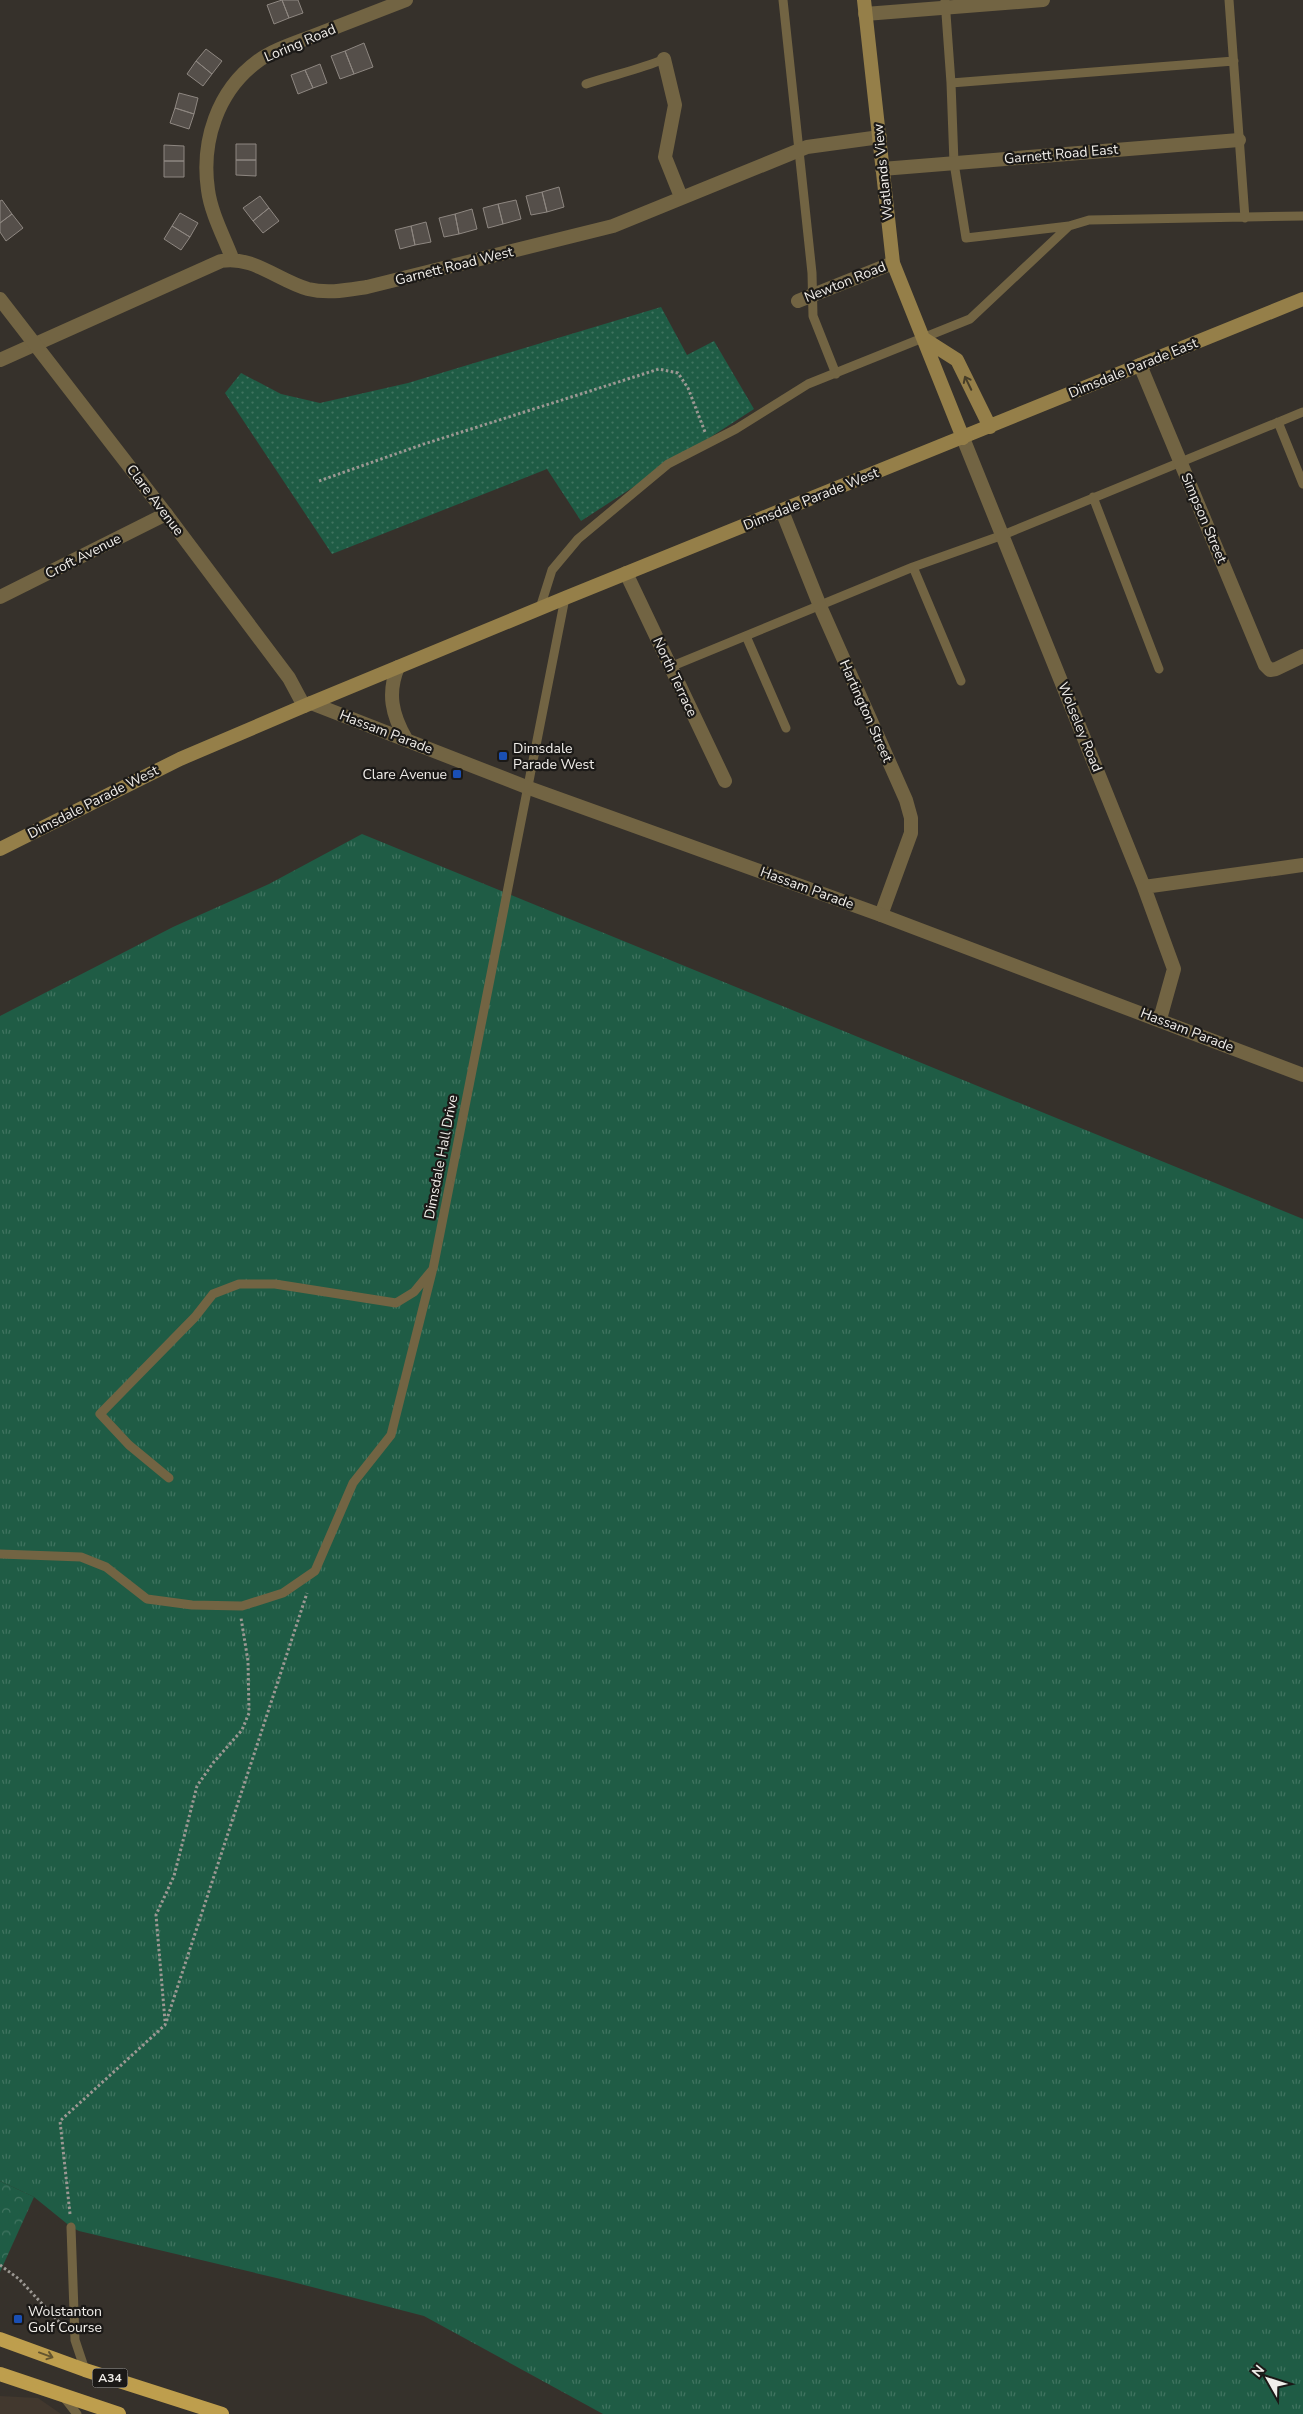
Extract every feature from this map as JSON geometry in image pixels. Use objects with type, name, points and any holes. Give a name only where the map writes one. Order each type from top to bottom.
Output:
[{"type":"highway","name":"A34","points":[[0,2339],[85,2370],[222,2414]]},
{"type":"highway","name":"A34","points":[[0,2374],[119,2414]]},
{"type":"main road","name":"Watlands View","points":[[864,0],[893,263],[963,438]]},
{"type":"main road","name":"Dimsdale Parade East","points":[[963,438],[1303,299]]},
{"type":"main road","points":[[924,339],[957,360],[990,427]]},
{"type":"main road","name":"Dimsdale Parade West","points":[[0,849],[180,758],[540,608],[963,438]]},
{"type":"street","name":"Loring Road","points":[[232,258],[208,192],[205,162],[210,132],[222,102],[239,79],[258,61],[383,4],[406,0]]},
{"type":"street","points":[[865,14],[945,4],[1043,0]]},
{"type":"street","points":[[664,59],[675,105],[665,157],[681,197]]},
{"type":"street","name":"Garnett Road West","points":[[232,258],[244,261],[284,280],[310,289],[336,292],[367,287],[588,234],[613,226],[797,150],[880,137]]},
{"type":"street","name":"Garnett Road East","points":[[882,169],[1239,140]]},
{"type":"street","points":[[0,360],[221,260],[232,258]]},
{"type":"street","name":"Newton Road","points":[[798,301],[893,263]]},
{"type":"street","name":"Clare Avenue","points":[[0,300],[166,514],[308,705]]},
{"type":"street","name":"Simpson Street","points":[[1140,365],[1265,665],[1270,670],[1276,669],[1303,656]]},
{"type":"street","name":"Wolseley Road","points":[[963,438],[1144,887],[1174,969],[1160,1019]]},
{"type":"street","name":"Hartington Street","points":[[782,511],[820,606],[906,800],[911,818],[911,834],[881,915]]},
{"type":"street","name":"Croft Avenue","points":[[0,597],[166,514]]},
{"type":"street","name":"North Terrace","points":[[626,573],[725,781]]},
{"type":"street","points":[[398,667],[392,686],[391,700],[399,727],[406,739]]},
{"type":"street","name":"Hassam Parade","points":[[308,705],[406,739],[529,788],[881,915],[1160,1019],[1303,1075]]},
{"type":"street","points":[[1144,887],[1303,865]]},
{"type":"lane","points":[[784,0],[797,150],[812,273],[813,316],[836,374]]},
{"type":"lane","points":[[1230,0],[1245,218]]},
{"type":"lane","points":[[945,4],[951,82],[954,163],[966,238],[1069,226],[1089,220],[1303,216]]},
{"type":"lane","points":[[586,84],[628,70],[645,68],[664,59]]},
{"type":"lane","points":[[951,82],[1234,62]]},
{"type":"lane","points":[[540,608],[552,570],[578,539],[668,464],[709,445],[808,384],[970,319],[1069,226]]},
{"type":"lane","points":[[670,667],[914,567],[1003,536],[1093,497],[1303,412]]},
{"type":"lane","points":[[1278,422],[1303,484]]},
{"type":"lane","points":[[1093,497],[1159,669]]},
{"type":"lane","points":[[914,567],[961,681]]},
{"type":"lane","name":"Dimsdale Hall Drive","points":[[169,1478],[129,1445],[100,1414],[195,1317],[213,1294],[239,1284],[275,1284],[396,1303],[414,1292],[433,1269],[565,598]]},
{"type":"lane","points":[[746,636],[786,728]]},
{"type":"lane","points":[[0,1554],[81,1557],[106,1567],[147,1599],[192,1606],[242,1606],[283,1593],[315,1571],[353,1483],[391,1435],[433,1269]]},
{"type":"lane","points":[[71,2228],[75,2340],[85,2370]]},
{"type":"lane","points":[[62,2395],[77,2414]]},
{"type":"path","points":[[319,481],[431,442],[659,369],[678,373],[688,388],[709,445]]},
{"type":"path","points":[[71,2228],[60,2121],[165,2025],[315,1571]]},
{"type":"path","points":[[165,2025],[156,1915],[174,1876],[197,1786],[213,1762],[242,1730],[249,1713],[248,1660],[241,1618]]},
{"type":"path","points":[[0,2265],[19,2279],[75,2340]]},
{"type":"shaded area","points":[[0,2396],[38,2398],[61,2414],[0,2414]]},
{"type":"green space","points":[[661,307],[687,355],[714,341],[754,409],[581,521],[547,469],[332,554],[225,393],[241,373],[281,394],[320,403],[408,383]]},
{"type":"green space","points":[[362,834],[1303,1219],[1303,2414],[603,2414],[424,2316],[285,2280],[79,2231],[71,2227],[34,2197],[0,2181],[0,1016],[173,927],[269,884]]},
{"type":"green space","points":[[0,2181],[34,2197],[0,2272]]},
{"type":"building","points":[[282,0],[289,18],[274,24],[267,5]]},
{"type":"building","points":[[282,0],[298,0],[303,13],[289,18]]},
{"type":"building","points":[[364,43],[373,67],[354,74],[345,51]]},
{"type":"building","points":[[206,49],[222,61],[212,74],[196,61]]},
{"type":"building","points":[[345,51],[354,74],[340,79],[331,56]]},
{"type":"building","points":[[196,61],[212,74],[203,86],[187,74]]},
{"type":"building","points":[[320,64],[327,83],[313,88],[305,70]]},
{"type":"building","points":[[305,70],[313,88],[298,94],[291,75]]},
{"type":"building","points":[[179,93],[198,98],[194,114],[175,108]]},
{"type":"building","points":[[175,108],[194,114],[189,129],[170,123]]},
{"type":"building","points":[[236,144],[256,144],[256,160],[236,160]]},
{"type":"building","points":[[164,145],[184,146],[184,161],[164,161]]},
{"type":"building","points":[[236,160],[256,160],[256,176],[236,175]]},
{"type":"building","points":[[164,161],[184,161],[184,177],[164,177]]},
{"type":"building","points":[[559,187],[564,207],[547,212],[542,192]]},
{"type":"building","points":[[542,192],[547,212],[531,215],[526,196]]},
{"type":"building","points":[[260,196],[269,208],[253,221],[243,208]]},
{"type":"building","points":[[2,200],[12,214],[0,223],[0,201]]},
{"type":"building","points":[[516,200],[521,219],[503,224],[498,204]]},
{"type":"building","points":[[498,204],[503,224],[488,228],[483,208]]},
{"type":"building","points":[[269,208],[279,221],[263,233],[253,221]]},
{"type":"building","points":[[472,209],[477,229],[459,234],[455,214]]},
{"type":"building","points":[[180,213],[198,223],[190,237],[172,226]]},
{"type":"building","points":[[12,214],[23,228],[6,241],[0,232],[0,223]]},
{"type":"building","points":[[455,214],[459,234],[444,237],[439,218]]},
{"type":"building","points":[[426,222],[431,242],[415,245],[411,226]]},
{"type":"building","points":[[172,226],[190,237],[181,250],[164,239]]},
{"type":"building","points":[[411,226],[415,245],[400,249],[395,230]]},
{"type":"place","name":"Dimsdale Parade West","points":[[503,756]]},
{"type":"place","name":"Clare Avenue","points":[[457,774]]},
{"type":"place","name":"Wolstanton Golf Course","points":[[18,2319]]}]
